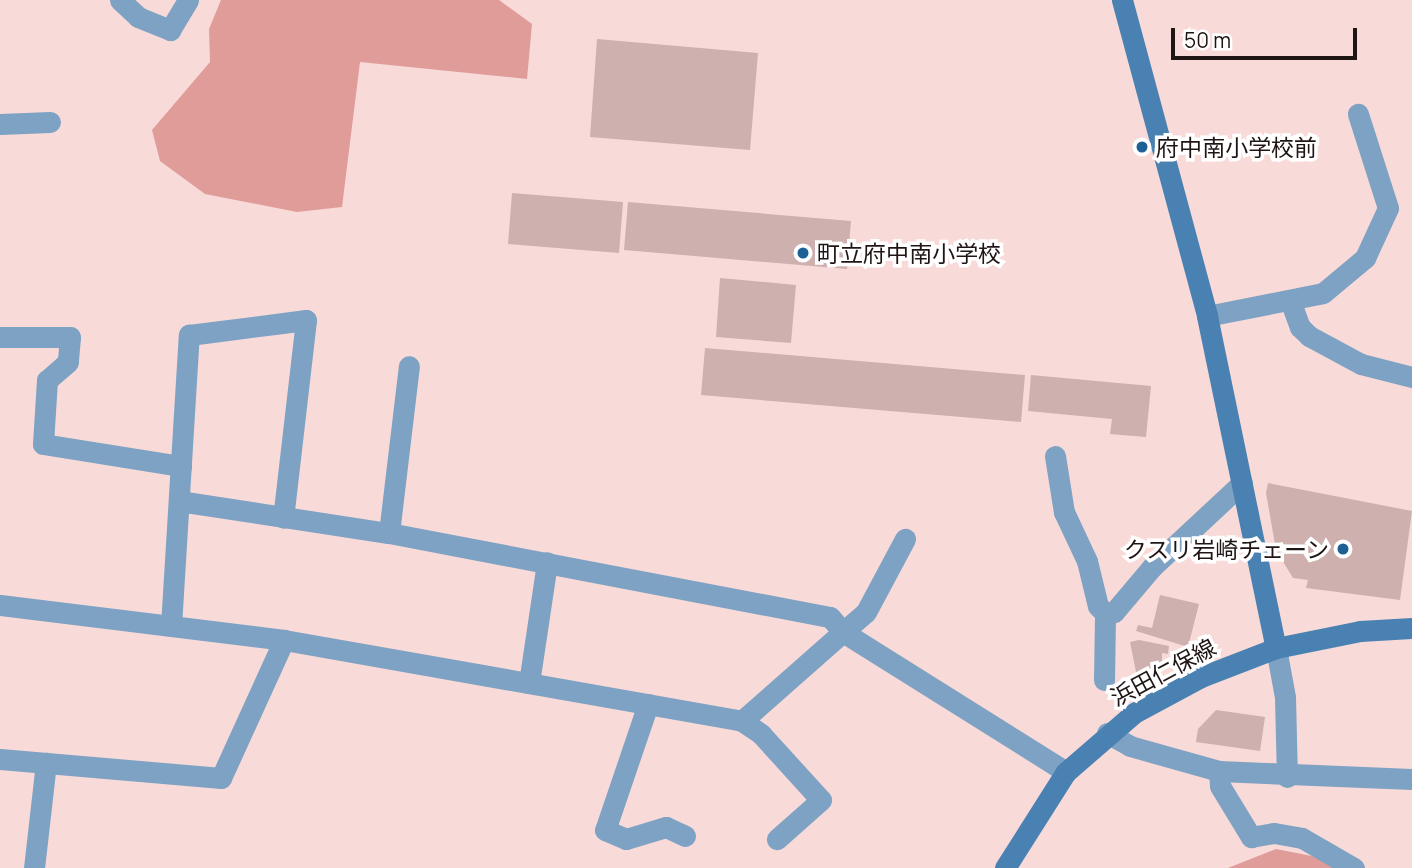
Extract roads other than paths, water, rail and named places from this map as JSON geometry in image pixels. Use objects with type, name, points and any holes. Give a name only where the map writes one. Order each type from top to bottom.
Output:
[{"type":"street","points":[[120,0],[138,17],[170,30],[188,0]]},
{"type":"street","points":[[1122,0],[1207,316],[1285,697],[1287,777]]},
{"type":"street","points":[[1207,316],[1323,293],[1364,258],[1388,208],[1358,114]]},
{"type":"street","points":[[0,124],[50,122]]},
{"type":"street","points":[[1290,300],[1300,327],[1309,336],[1361,364],[1412,377]]},
{"type":"street","points":[[171,626],[189,335],[306,320],[283,518]]},
{"type":"street","points":[[0,337],[69,337],[68,362],[47,380],[43,444],[181,466]]},
{"type":"street","points":[[388,533],[410,366]]},
{"type":"street","points":[[1055,456],[1064,512],[1087,561],[1098,606],[1105,613],[1104,680]]},
{"type":"street","points":[[1105,613],[1114,612],[1152,567],[1242,483]]},
{"type":"street","points":[[179,502],[388,533],[830,617],[843,632],[1066,772]]},
{"type":"street","points":[[742,721],[866,612],[905,539]]},
{"type":"street","points":[[528,683],[547,562]]},
{"type":"street","points":[[0,605],[284,640],[742,721],[761,734],[821,800],[777,839]]},
{"type":"street","name":"浜田仁保線","points":[[1005,868],[1066,772],[1107,733],[1201,677],[1276,648],[1360,631],[1412,628]]},
{"type":"street","points":[[0,759],[221,778],[284,640]]},
{"type":"street","points":[[648,704],[605,830],[626,839],[666,827],[685,836]]},
{"type":"street","points":[[1107,733],[1130,747],[1219,771],[1287,777],[1412,779]]},
{"type":"street","points":[[34,868],[46,763]]},
{"type":"street","points":[[1219,771],[1220,786],[1251,837],[1274,834],[1302,838],[1354,868]]},
{"type":"place","name":"府中南小学校前","points":[[1142,147]]},
{"type":"place","name":"町立府中南小学校","points":[[803,253]]},
{"type":"place","name":"クスリ岩崎チェーン","points":[[1343,549]]}]
